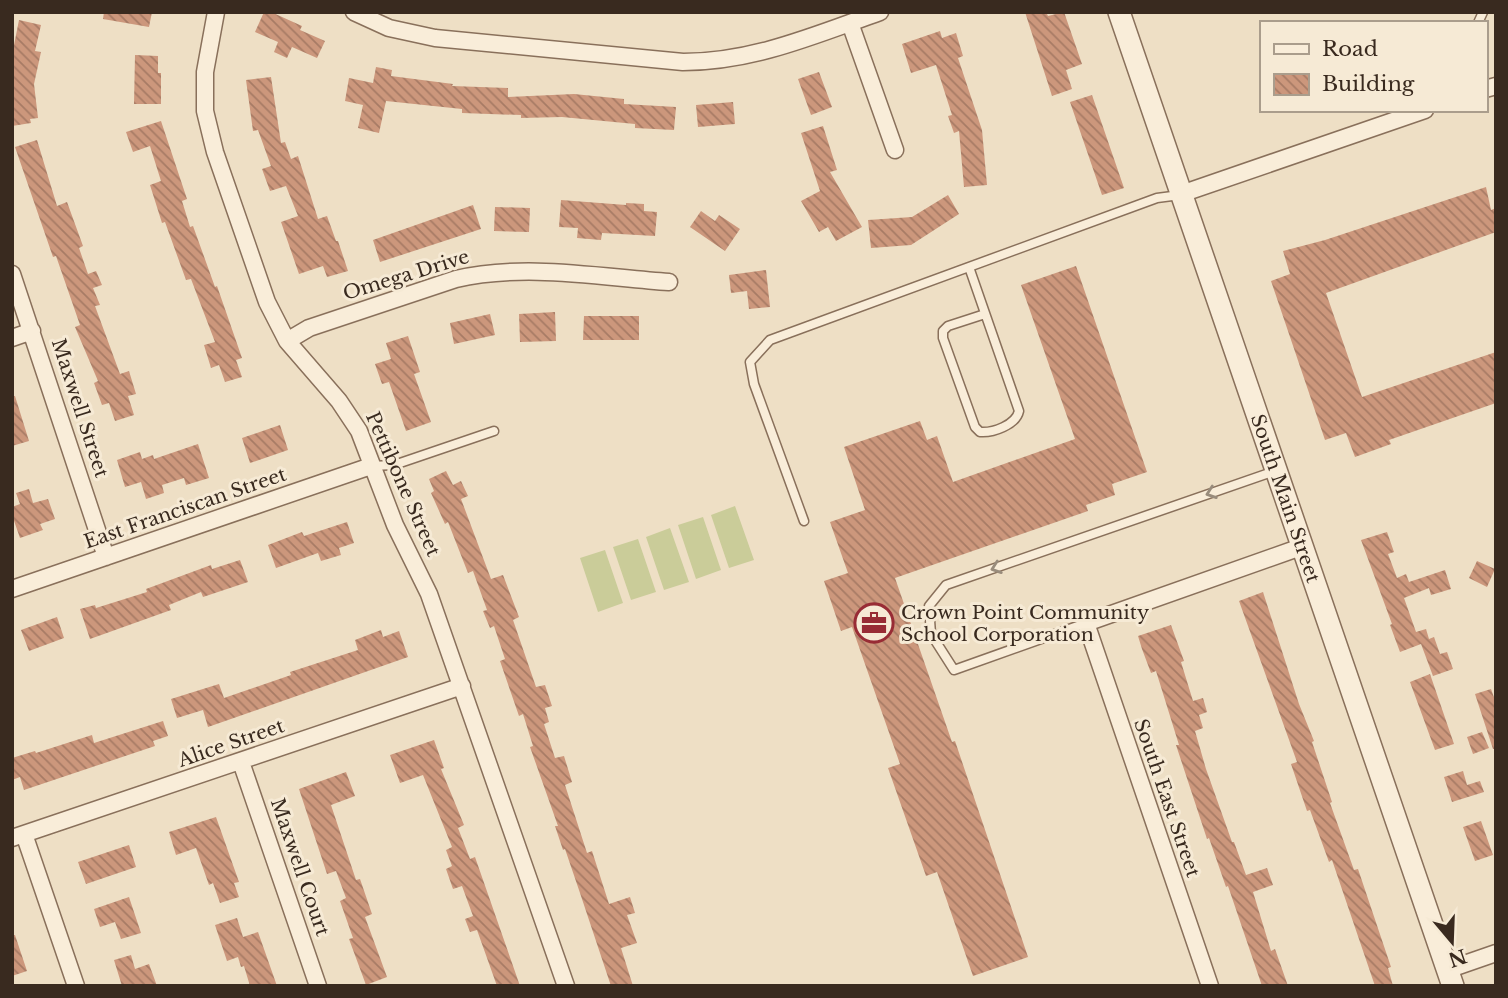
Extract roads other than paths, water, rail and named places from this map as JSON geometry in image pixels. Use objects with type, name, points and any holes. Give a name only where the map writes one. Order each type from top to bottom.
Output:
[{"type":"street","name":"Pettibone Street","points":[[216,12],[204,91],[209,132],[267,302],[287,341],[350,416],[359,431],[395,525],[429,594],[566,986]]},
{"type":"street","points":[[354,12],[388,28],[435,38],[683,62],[710,62],[757,54],[880,12]]},
{"type":"street","name":"South Main Street","points":[[1119,12],[1450,978]]},
{"type":"street","points":[[850,23],[895,150]]},
{"type":"street","points":[[1181,194],[1419,112]]},
{"type":"street","name":"Omega Drive","points":[[287,341],[309,328],[456,279],[479,274],[526,271],[669,282]]},
{"type":"street","name":"Maxwell Street","points":[[12,274],[106,557]]},
{"type":"street","points":[[12,338],[32,331]]},
{"type":"street","name":"East Franciscan Street","points":[[12,589],[371,467]]},
{"type":"street","points":[[1086,624],[1301,547]]},
{"type":"street","name":"South East Street","points":[[1086,624],[1210,986]]},
{"type":"street","name":"Alice Street","points":[[18,836],[462,686]]},
{"type":"street","name":"Maxwell Court","points":[[241,762],[318,986]]},
{"type":"street","points":[[18,836],[76,986]]},
{"type":"street","points":[[1450,978],[1496,953]]},
{"type":"lane","points":[[804,521],[754,384],[750,362],[770,340],[1157,198],[1181,194]]},
{"type":"lane","points":[[969,267],[985,314],[1018,411],[1013,422],[980,432],[975,427],[943,338],[943,331],[948,326],[985,314]]},
{"type":"lane","points":[[371,467],[394,465],[494,431]]},
{"type":"lane","points":[[1086,624],[954,670],[931,634],[929,606],[946,584],[1275,471]]},
{"type":"place","name":"Crown Point Community School Corporation","points":[[874,623]]}]
